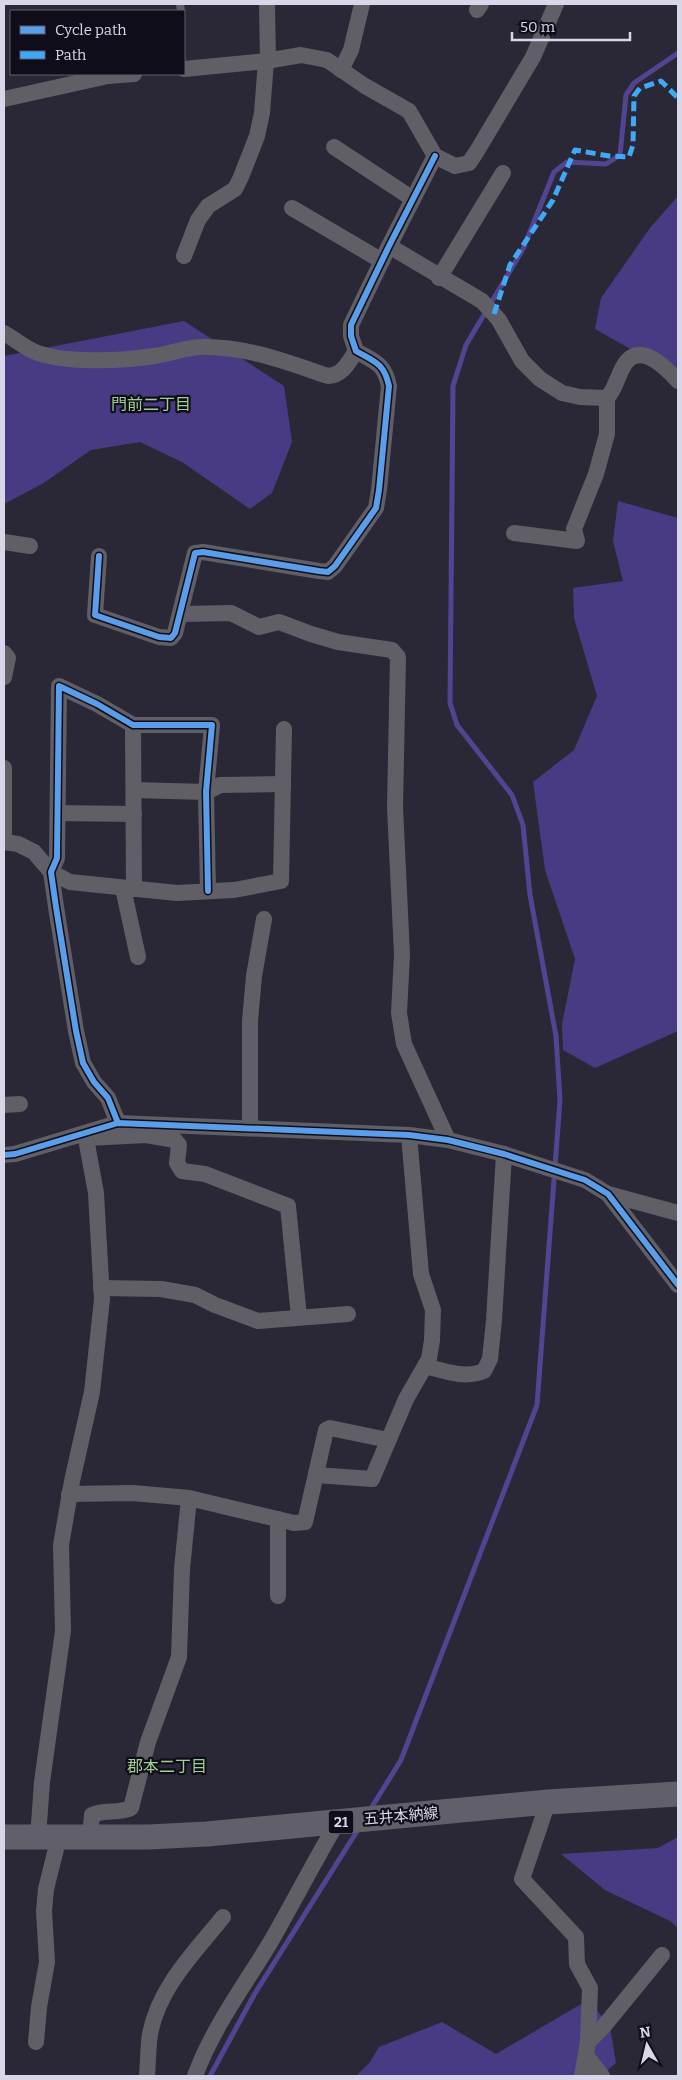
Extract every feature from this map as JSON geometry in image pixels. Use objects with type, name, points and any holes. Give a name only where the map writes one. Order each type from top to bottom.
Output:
[{"type":"main road","name":"五井本納線","points":[[4,1837],[149,1837],[337,1823],[548,1802],[678,1794]]},
{"type":"street","points":[[184,256],[198,220],[208,206],[235,189],[257,136],[262,113],[267,61],[267,4]]},
{"type":"street","points":[[341,70],[351,50],[362,4]]},
{"type":"street","points":[[185,69],[267,61],[301,55],[327,60],[364,86],[409,111],[436,156],[455,166],[469,163],[533,57],[556,4]]},
{"type":"street","points":[[4,99],[108,76],[121,75]]},
{"type":"street","points":[[334,147],[413,199]]},
{"type":"street","points":[[99,556],[95,615],[159,637],[171,638],[175,633],[195,553],[202,552],[328,572],[335,566],[376,508],[389,386],[386,372],[380,365],[356,351],[351,336],[351,325],[385,254],[436,156]]},
{"type":"street","points":[[439,278],[503,173]]},
{"type":"street","points":[[292,208],[385,254],[439,278],[482,301],[499,320],[522,362],[540,379],[562,393],[580,397],[607,398]]},
{"type":"street","points":[[4,333],[33,351],[61,359],[83,360],[153,356],[200,346],[220,347],[255,352],[328,376],[336,376],[342,371],[356,351]]},
{"type":"street","points":[[514,533],[577,541],[574,529],[596,474],[606,434],[607,398],[612,393],[628,360],[636,356],[656,359],[678,381]]},
{"type":"street","points":[[4,542],[30,546]]},
{"type":"street","points":[[180,614],[231,613],[259,627],[279,622],[338,642],[392,650],[398,657],[395,807],[402,955],[399,1013],[404,1044],[448,1140]]},
{"type":"street","points":[[4,653],[8,658],[4,677]]},
{"type":"street","points":[[118,1123],[108,1098],[94,1082],[83,1063],[76,1031],[51,872],[57,858],[59,686],[97,704],[133,725],[212,725],[206,792],[208,891]]},
{"type":"street","points":[[133,725],[134,814],[129,889],[138,957]]},
{"type":"street","points":[[4,768],[4,842],[18,844],[34,852],[51,872],[70,882],[129,889],[177,893],[234,890],[281,881],[284,728]]},
{"type":"street","points":[[134,790],[206,792],[220,785],[283,784]]},
{"type":"street","points":[[58,813],[134,814]]},
{"type":"street","points":[[250,1128],[250,1021],[254,976],[264,919]]},
{"type":"street","points":[[4,1155],[15,1154],[85,1135],[118,1123],[409,1135],[448,1140],[504,1154],[585,1180],[608,1194],[678,1213]]},
{"type":"street","points":[[36,2042],[39,2007],[47,1962],[44,1911],[48,1837],[42,1782],[63,1631],[61,1544],[69,1494],[92,1392],[102,1299],[96,1194],[85,1135]]},
{"type":"street","points":[[85,1135],[146,1135],[175,1140],[179,1145],[177,1163],[182,1171],[205,1174],[288,1206],[299,1317]]},
{"type":"street","points":[[316,1475],[372,1480],[406,1398],[429,1359],[433,1310],[421,1274],[409,1135]]},
{"type":"street","points":[[425,1366],[460,1374],[476,1374],[484,1371],[490,1359],[504,1154]]},
{"type":"street","points":[[608,1194],[678,1286]]},
{"type":"street","points":[[101,1288],[161,1289],[195,1295],[215,1305],[258,1320],[348,1314]]},
{"type":"street","points":[[69,1494],[134,1493],[188,1498],[294,1523],[306,1522],[326,1430],[330,1428],[388,1440]]},
{"type":"street","points":[[90,1837],[92,1816],[98,1813],[122,1812],[131,1808],[148,1742],[180,1656],[182,1569],[188,1498]]},
{"type":"street","points":[[278,1519],[278,1596]]},
{"type":"street","points":[[548,1802],[522,1878],[576,1938],[577,1964],[590,1988],[587,2049],[582,2076]]},
{"type":"street","points":[[195,2076],[226,2014],[337,1823]]},
{"type":"street","points":[[147,2076],[150,2034],[158,2005],[168,1985],[223,1917]]},
{"type":"street","points":[[587,2049],[662,1955]]},
{"type":"street","points":[[587,2049],[602,2076]]},
{"type":"shaded area","points":[[678,196],[678,376],[595,329],[601,298],[650,228]]},
{"type":"shaded area","points":[[184,321],[284,386],[292,442],[272,493],[250,509],[182,462],[140,442],[91,450],[42,484],[4,504],[4,356]]},
{"type":"shaded area","points":[[618,501],[678,518],[678,1031],[595,1068],[563,1050],[562,1024],[575,959],[545,870],[533,782],[574,750],[597,696],[574,618],[573,588],[623,581],[613,541]]},
{"type":"shaded area","points":[[678,1837],[678,1928],[670,1921],[605,1890],[561,1854],[658,1848]]},
{"type":"shaded area","points":[[588,2000],[610,2026],[616,2063],[601,2076],[356,2076],[370,2062],[379,2047],[442,2022],[496,2054]]},
{"type":"waterway","points":[[370,1810],[401,1760],[537,1405],[560,1100],[556,1036],[530,895],[523,825],[512,795],[457,725],[450,703],[453,386],[466,345],[523,249],[554,172],[567,162],[606,164],[620,155],[626,95],[634,83],[678,53]]},
{"type":"waterway","points":[[210,2076],[254,1995],[359,1828]]},
{"type":"marked path","points":[[494,314],[510,265],[553,200],[575,150],[609,156],[629,157],[633,145],[634,96],[640,88],[661,81],[678,98]]},
{"type":"cycle path","points":[[99,556],[95,615],[159,637],[171,638],[175,633],[195,553],[203,552],[328,572],[335,566],[376,508],[389,386],[387,378],[378,364],[356,351],[351,336],[351,325],[435,156]]},
{"type":"cycle path","points":[[118,1123],[108,1098],[94,1082],[83,1063],[76,1031],[51,872],[57,858],[59,686],[97,704],[133,725],[212,725],[206,792],[208,891]]},
{"type":"cycle path","points":[[4,1155],[15,1154],[118,1123],[409,1135],[448,1140],[504,1154],[585,1180],[608,1194],[678,1285]]},
{"type":"district","name":"門前二丁目","points":[[151,404]]},
{"type":"district","name":"郡本二丁目","points":[[167,1766]]}]
